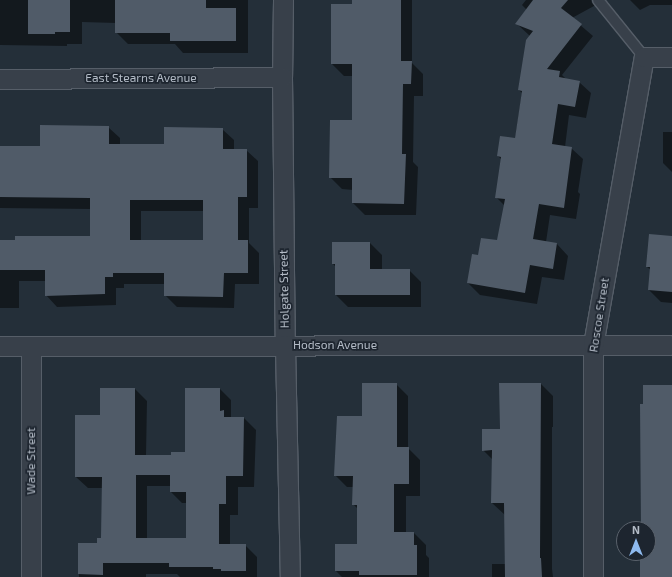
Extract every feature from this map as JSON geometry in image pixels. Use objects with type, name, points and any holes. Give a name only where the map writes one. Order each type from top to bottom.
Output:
[{"type":"street","name":"Holgate Street","points":[[283,0],[282,77],[285,345],[290,577]]},
{"type":"street","points":[[644,57],[672,57]]},
{"type":"street","name":"Roscoe Street","points":[[593,577],[593,345],[644,57]]},
{"type":"street","name":"East Stearns Avenue","points":[[0,79],[282,77]]},
{"type":"street","name":"Hodson Avenue","points":[[0,346],[671,345]]},
{"type":"street","name":"Wade Street","points":[[31,346],[31,577]]},
{"type":"lane","points":[[598,0],[644,57]]},
{"type":"building","points":[[28,0],[70,0],[70,32],[55,32],[55,34],[28,34]]},
{"type":"building","points":[[115,0],[206,0],[206,8],[236,8],[236,41],[170,41],[170,33],[115,33]]},
{"type":"building","points":[[352,0],[401,0],[401,61],[412,61],[411,84],[403,84],[402,154],[406,154],[404,204],[352,203],[352,178],[329,178],[330,120],[352,120],[352,64],[331,64],[331,4],[352,4]]},
{"type":"building","points":[[533,0],[568,0],[561,8],[582,24],[547,69],[560,71],[559,77],[580,81],[575,107],[558,104],[552,144],[572,147],[564,208],[539,204],[533,239],[557,243],[553,269],[530,265],[525,293],[467,283],[472,254],[478,255],[481,238],[497,240],[505,199],[495,198],[501,157],[497,156],[500,136],[515,138],[522,91],[518,90],[526,40],[533,31],[515,24]]},
{"type":"building","points":[[40,125],[109,126],[109,144],[164,144],[164,127],[223,128],[223,149],[247,149],[247,197],[238,197],[238,240],[248,240],[248,273],[224,273],[223,297],[164,296],[164,273],[113,273],[113,277],[105,277],[105,294],[45,296],[45,270],[0,270],[0,240],[15,240],[15,236],[90,236],[90,198],[0,197],[0,146],[40,146]],"holes":[[[130,200],[203,200],[203,240],[130,240]]]},
{"type":"building","points":[[649,234],[672,236],[672,292],[648,290],[650,267],[646,267]]},
{"type":"building","points":[[332,242],[370,242],[370,269],[410,269],[410,295],[335,295],[335,264],[332,264]]},
{"type":"building","points":[[362,383],[397,383],[397,447],[409,447],[409,484],[394,484],[394,532],[414,532],[414,545],[417,545],[417,575],[359,575],[359,571],[335,571],[335,544],[357,544],[357,505],[352,505],[353,476],[334,476],[337,416],[362,416]]},
{"type":"building","points":[[499,383],[541,383],[540,558],[542,577],[505,577],[504,503],[491,503],[492,450],[482,451],[482,429],[500,429]]},
{"type":"building","points":[[643,385],[672,385],[672,577],[640,577],[640,561],[656,561],[656,521],[641,521],[640,404],[643,404]]},
{"type":"building","points":[[100,388],[135,388],[135,455],[171,455],[171,452],[185,452],[185,388],[220,388],[220,411],[224,410],[224,417],[244,417],[243,476],[226,476],[226,504],[219,504],[219,544],[246,544],[246,571],[221,571],[221,569],[213,569],[213,567],[169,567],[169,563],[103,563],[103,575],[78,574],[78,543],[97,543],[97,538],[101,538],[102,477],[75,477],[75,415],[100,415]],"holes":[[[136,475],[170,475],[170,492],[186,492],[186,538],[136,538]]]}]
